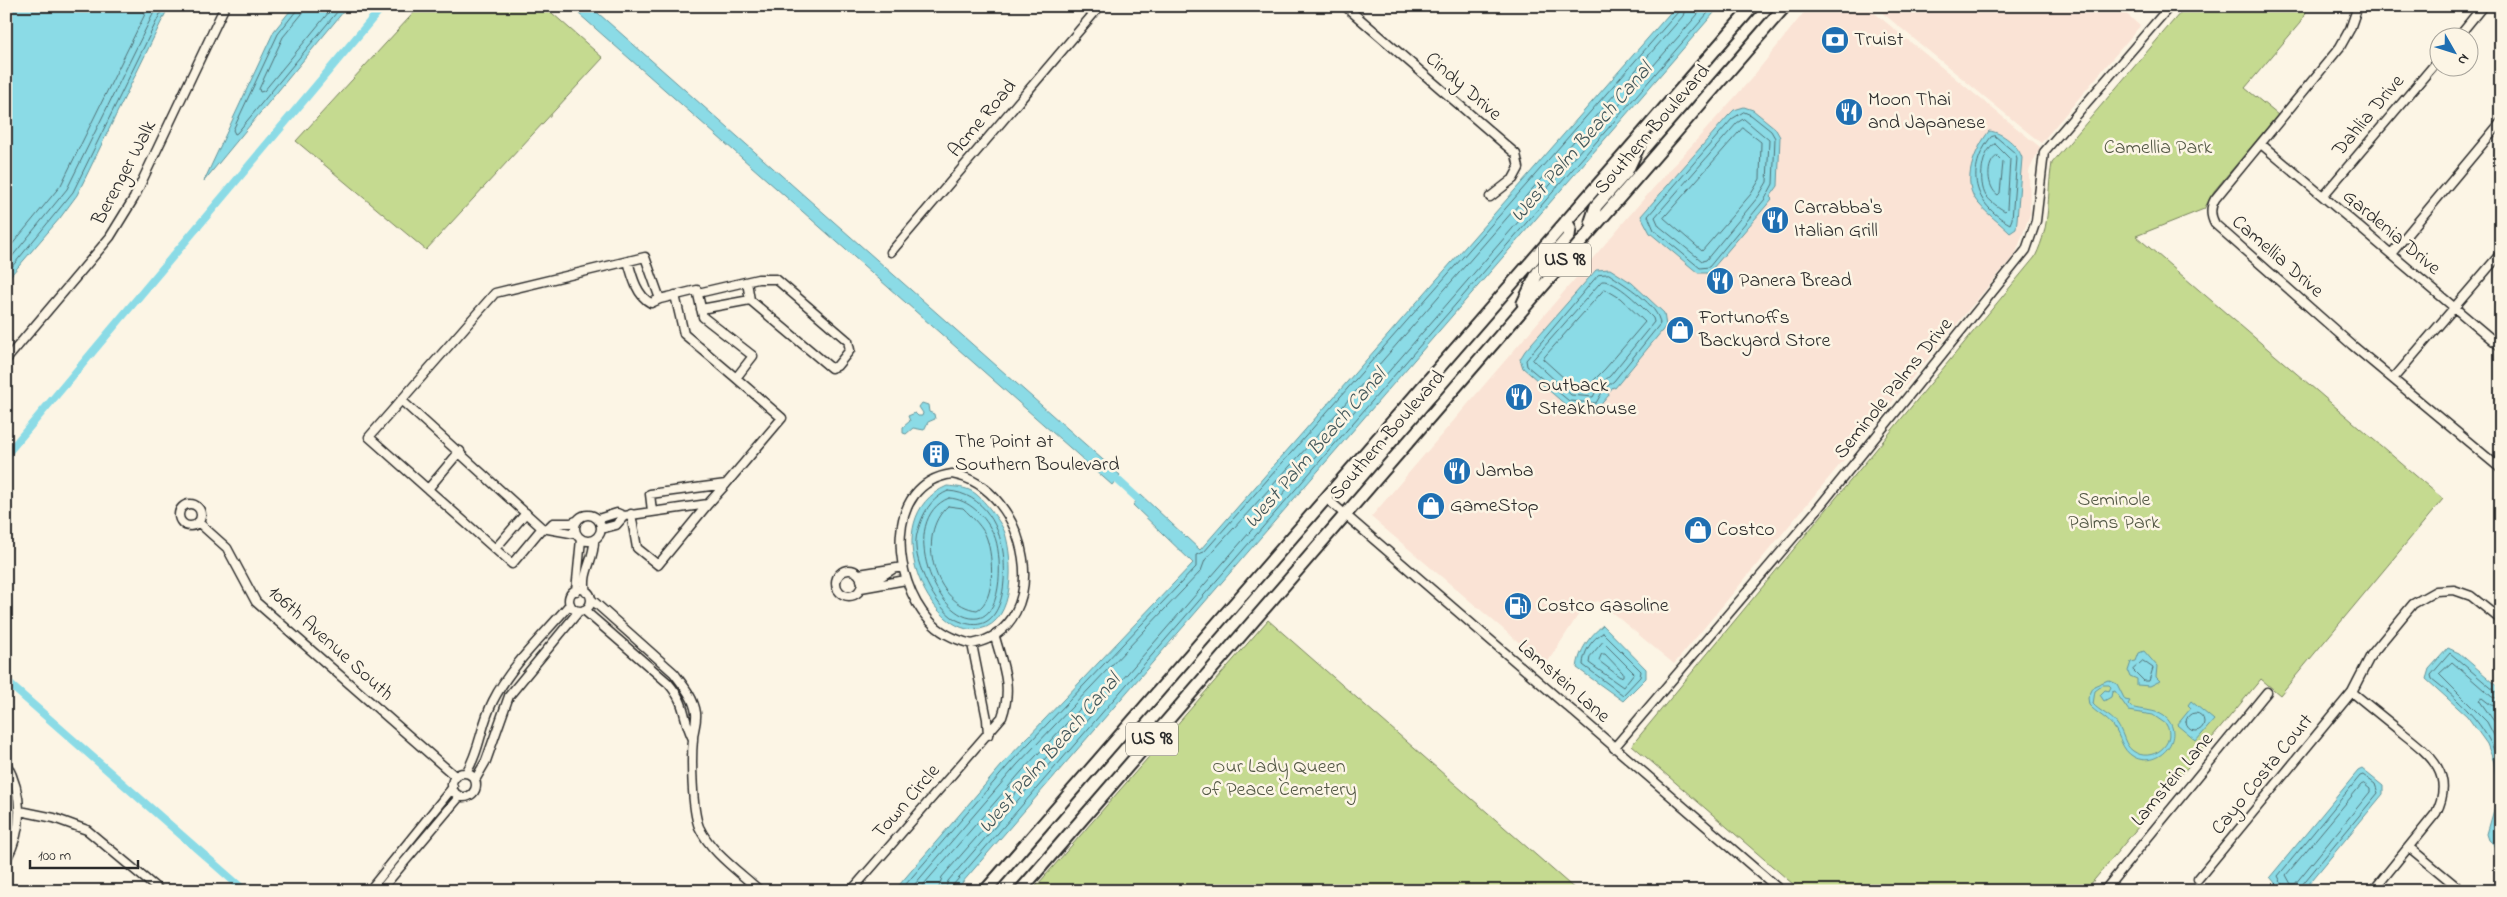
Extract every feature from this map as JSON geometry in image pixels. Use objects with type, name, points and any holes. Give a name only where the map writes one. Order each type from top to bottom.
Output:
[{"type":"highway","name":"Southern Boulevard","points":[[985,891],[1753,6]]},
{"type":"highway","points":[[1761,35],[1774,6]]},
{"type":"highway","name":"Southern Boulevard","points":[[1020,891],[1785,6]]},
{"type":"highway","points":[[1594,227],[1591,221],[1596,206],[1627,171],[1646,128]]},
{"type":"highway","points":[[1516,318],[1538,272],[1569,236],[1570,228],[1566,221]]},
{"type":"street","name":"Berenger Walk","points":[[6,360],[110,237],[122,218],[134,198],[225,6]]},
{"type":"street","name":"Acme Road","points":[[891,252],[1100,6]]},
{"type":"street","name":"Cindy Drive","points":[[1345,6],[1516,154],[1520,168],[1513,179],[1490,197]]},
{"type":"street","name":"Seminole Palms Drive","points":[[1614,748],[1816,511],[2026,250],[2036,221],[2044,152],[2170,6]]},
{"type":"street","name":"Camellia Drive","points":[[2358,6],[2350,29],[2340,47],[2215,199],[2211,209],[2215,224],[2393,379],[2501,469]]},
{"type":"street","points":[[2464,28],[2483,6]]},
{"type":"street","name":"Dahlia Drive","points":[[2322,196],[2430,70]]},
{"type":"street","points":[[2391,254],[2501,122]]},
{"type":"street","name":"Gardenia Drive","points":[[2261,144],[2501,347]]},
{"type":"street","points":[[2393,379],[2501,253]]},
{"type":"street","points":[[660,299],[646,257],[495,292],[369,437],[512,564],[545,528],[553,523],[571,523],[588,514],[598,519],[618,513],[627,515],[708,504]]},
{"type":"street","points":[[628,261],[631,273],[644,300],[651,303],[697,290],[702,317],[753,356],[736,378]]},
{"type":"street","points":[[698,294],[747,282],[776,279],[848,341],[850,350],[837,366],[827,366],[750,300],[747,282]]},
{"type":"street","points":[[627,515],[637,548],[658,565],[782,418],[684,334],[675,295]]},
{"type":"street","points":[[701,309],[750,300]]},
{"type":"street","points":[[401,400],[545,528],[552,532],[594,540]]},
{"type":"street","points":[[428,489],[460,451]]},
{"type":"street","points":[[952,474],[966,477],[979,483],[995,496],[1005,509],[1019,538],[1023,559],[1023,577],[1017,610],[995,637],[972,644],[941,631],[930,622],[921,611],[898,567],[902,532],[909,505],[916,493],[926,483],[938,476],[952,474]]},
{"type":"street","points":[[652,511],[650,494],[726,484]]},
{"type":"street","name":"Lamstein Lane","points":[[1326,498],[1781,891]]},
{"type":"street","points":[[496,549],[526,513]]},
{"type":"street","points":[[627,515],[616,525],[601,529],[594,540],[593,551],[584,577],[586,592],[591,599],[674,673],[685,687],[696,712],[696,725],[692,739],[694,803],[699,826],[707,840],[760,891]]},
{"type":"street","points":[[598,519],[601,529]]},
{"type":"street","points":[[369,891],[376,879],[453,787],[456,777],[466,773],[472,764],[491,703],[500,687],[570,604],[570,597],[576,591],[579,537],[574,529],[576,521]]},
{"type":"street","name":"106th Avenue South","points":[[198,522],[227,548],[256,602],[456,777]]},
{"type":"street","points":[[898,567],[880,577],[860,577],[852,570],[844,571],[837,577],[836,585],[839,592],[847,596],[855,595],[861,588],[906,580]]},
{"type":"street","points":[[860,577],[861,588]]},
{"type":"street","name":"Cayo Costa Court","points":[[2198,879],[2352,692],[2371,655],[2413,604],[2428,594],[2445,590],[2463,592],[2479,600],[2501,620]]},
{"type":"street","points":[[576,591],[586,592]]},
{"type":"street","points":[[380,891],[460,796],[468,796],[474,792],[475,780],[486,761],[509,696],[581,611],[589,606],[591,599]]},
{"type":"street","points":[[570,604],[581,611],[673,689],[684,705],[686,726],[692,739]]},
{"type":"street","name":"Town Circle","points":[[851,891],[1002,717],[1008,701],[1004,668],[995,637]]},
{"type":"street","points":[[972,644],[988,719],[988,735]]},
{"type":"street","name":"Lamstein Lane","points":[[2105,890],[2268,692]]},
{"type":"street","points":[[2352,692],[2427,752],[2441,773],[2443,789],[2440,805],[2410,848],[2373,891]]},
{"type":"street","points":[[6,763],[16,786],[20,810],[16,834],[6,860]]},
{"type":"street","points":[[466,773],[475,780]]},
{"type":"street","points":[[453,787],[460,796]]},
{"type":"street","points":[[20,810],[54,818],[87,830],[160,891]]},
{"type":"street","points":[[2410,848],[2462,891]]},
{"type":"shaded area","points":[[1809,6],[1866,6],[2040,147],[2029,171],[2030,214],[2016,253],[1674,664],[1598,601],[1584,606],[1547,663],[1536,657],[1371,517],[1641,202],[1751,79]]},
{"type":"shaded area","points":[[1874,6],[2118,6],[2140,26],[2041,143]]},
{"type":"green space","points":[[420,6],[544,6],[603,58],[426,250],[296,141]]},
{"type":"green space","name":"Seminole Palms Park","points":[[2186,6],[2309,6],[2300,23],[2245,88],[2278,115],[2214,191],[2204,209],[2136,236],[2443,499],[2280,695],[2261,679],[2085,891],[1801,891],[1632,745],[2035,257],[2044,233],[2052,163]]},
{"type":"green space","name":"Our Lady Queen of Peace Cemetery","points":[[1268,620],[1577,891],[1032,891]]},
{"type":"water","points":[[6,6],[169,6],[77,195],[60,218],[6,281]]},
{"type":"water","points":[[294,6],[348,6],[204,181],[274,31]]},
{"type":"water","points":[[570,6],[590,6],[1120,475],[1112,485]]},
{"type":"water","name":"West Palm Beach Canal","points":[[1676,6],[1720,6],[955,891],[894,891],[1008,758],[1193,563],[1133,505],[1141,495],[1200,550]]},
{"type":"water","points":[[1744,107],[1753,110],[1775,128],[1780,137],[1778,186],[1770,197],[1772,199],[1707,275],[1707,273],[1698,273],[1650,233],[1641,216],[1728,116],[1734,110]]},
{"type":"water","points":[[1989,131],[2009,140],[2022,158],[2016,229],[2010,233],[1978,203],[1970,186],[1970,176],[1975,157]]},
{"type":"water","points":[[1610,269],[1632,283],[1664,313],[1666,326],[1615,388],[1613,387],[1608,393],[1609,395],[1597,409],[1567,406],[1523,368],[1520,359],[1596,270]]},
{"type":"water","points":[[922,403],[928,405],[929,412],[934,414],[935,419],[928,422],[924,430],[913,428],[906,434],[903,433],[903,427],[910,421],[908,416],[915,413],[918,416],[922,416],[923,413],[919,407]]},
{"type":"water","points":[[947,486],[967,489],[981,499],[1000,523],[1008,544],[1010,573],[1006,602],[1000,615],[992,624],[980,629],[961,627],[943,616],[928,597],[917,573],[912,548],[914,523],[925,501]]},
{"type":"water","points":[[1603,625],[1646,669],[1646,678],[1623,701],[1577,668],[1580,655],[1586,644]]},
{"type":"water","points":[[2448,648],[2459,653],[2501,689],[2501,851],[2489,840],[2487,834],[2498,796],[2494,762],[2487,744],[2467,716],[2426,679],[2429,669]]},
{"type":"water","points":[[2144,651],[2157,666],[2156,677],[2160,681],[2150,686],[2137,685],[2137,679],[2130,676],[2128,671],[2131,662],[2136,661],[2139,653]]},
{"type":"water","points":[[2108,680],[2117,684],[2125,700],[2130,701],[2128,704],[2131,707],[2156,712],[2164,716],[2171,724],[2173,732],[2172,741],[2167,749],[2153,759],[2143,760],[2134,757],[2126,751],[2113,726],[2089,705],[2088,698],[2094,686]],"holes":[[[2103,685],[2111,687],[2109,691],[2105,690],[2100,695],[2104,701],[2111,697],[2112,692],[2115,691],[2129,711],[2153,715],[2166,724],[2169,731],[2168,738],[2166,745],[2161,750],[2147,755],[2133,751],[2128,746],[2115,721],[2093,704],[2095,691]]]},
{"type":"water","points":[[2191,701],[2214,720],[2196,741],[2177,725],[2191,708],[2188,705]]},
{"type":"water","points":[[2362,769],[2383,786],[2383,794],[2303,891],[2282,891],[2270,877],[2358,771]]},
{"type":"waterway","points":[[6,455],[383,6]]},
{"type":"waterway","points":[[1110,473],[1146,506]]},
{"type":"waterway","points":[[6,681],[245,891]]},
{"type":"place","name":"Truist","points":[[1835,40]]},
{"type":"place","name":"Moon Thai and Japanese","points":[[1849,112]]},
{"type":"place","name":"Carrabba's Italian Grill","points":[[1775,220]]},
{"type":"place","name":"Panera Bread","points":[[1720,281]]},
{"type":"place","name":"Fortunoffs Backyard Store","points":[[1680,330]]},
{"type":"place","name":"Outback Steakhouse","points":[[1519,397]]},
{"type":"place","name":"The Point at Southern Boulevard","points":[[936,454]]},
{"type":"place","name":"Jamba","points":[[1457,471]]},
{"type":"place","name":"GameStop","points":[[1431,506]]},
{"type":"place","name":"Costco","points":[[1698,530]]},
{"type":"place","name":"Costco Gasoline","points":[[1518,606]]},
{"type":"park label","name":"Camellia Park","points":[[2158,148]]}]
